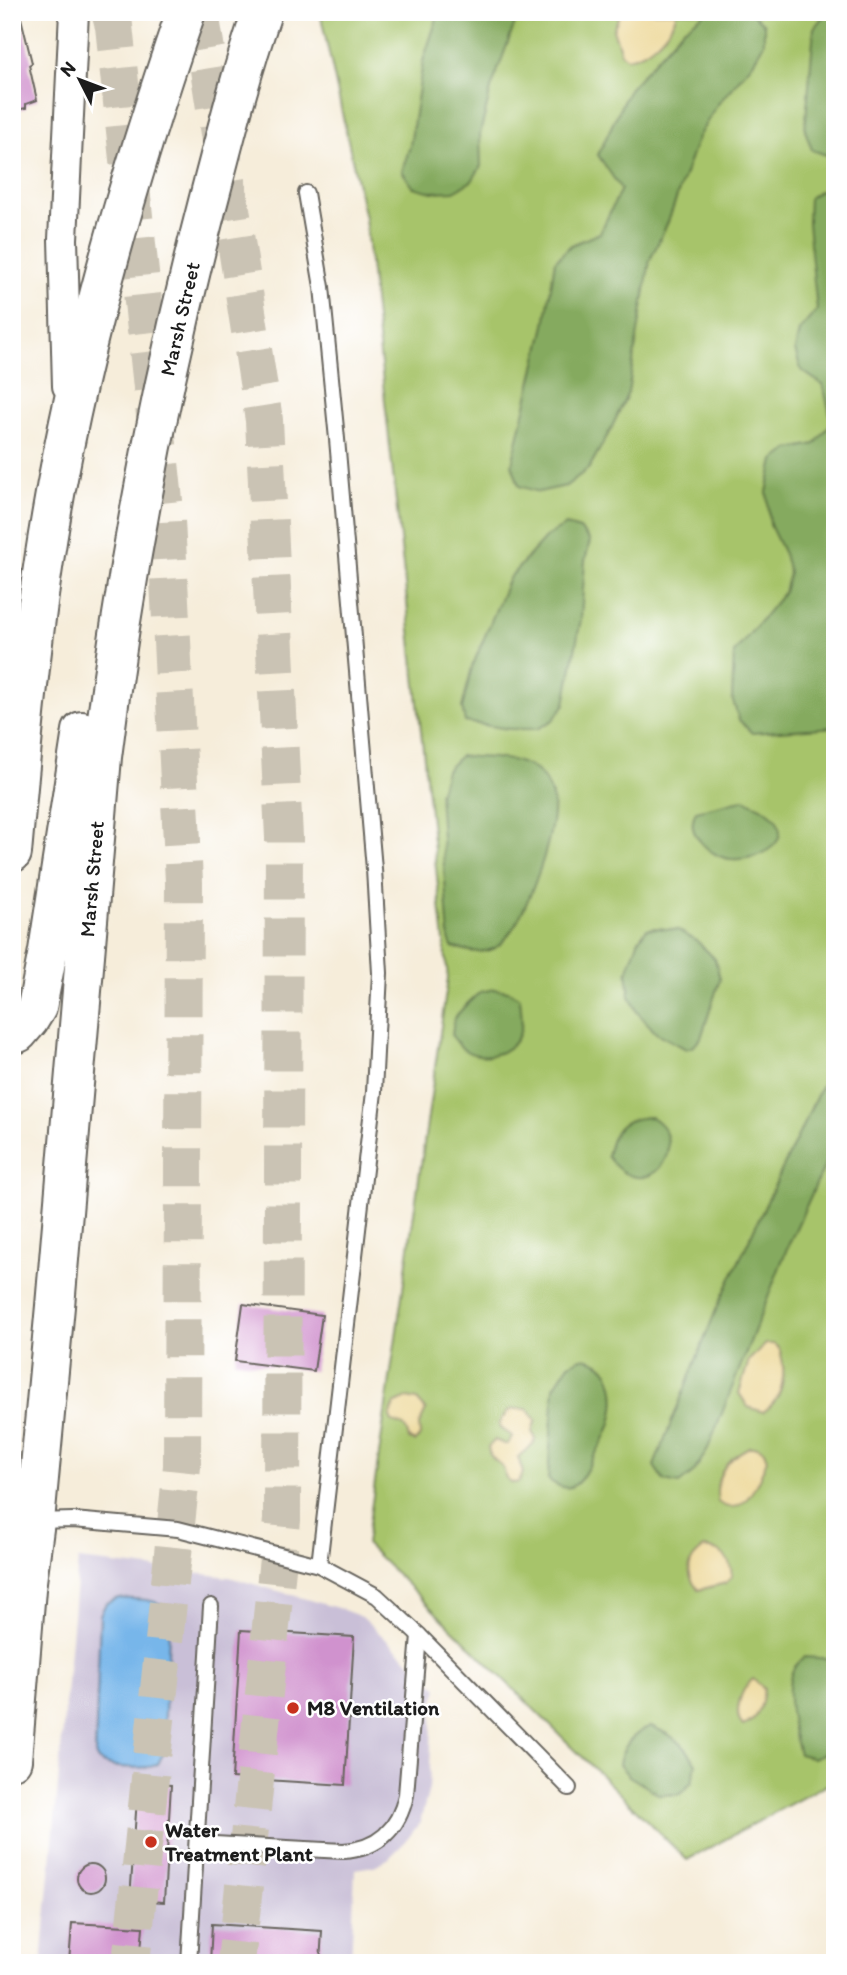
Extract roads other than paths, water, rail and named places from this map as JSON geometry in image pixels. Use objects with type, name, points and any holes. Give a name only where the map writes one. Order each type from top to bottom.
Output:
[{"type":"main road","points":[[12,853],[38,601],[68,430],[93,316],[117,229],[186,12]]},
{"type":"main road","name":"Marsh Street","points":[[12,1760],[102,757],[113,671],[131,558],[183,298],[234,100],[262,12]]},
{"type":"main road","points":[[12,1035],[18,1033],[37,1007],[92,682],[131,558]]},
{"type":"street","points":[[68,430],[63,239],[74,12]]},
{"type":"lane","points":[[306,193],[322,287],[337,439],[374,869],[380,973],[374,1092],[319,1565]]},
{"type":"lane","points":[[35,1521],[74,1520],[178,1529],[319,1565],[377,1596],[419,1635],[569,1788]]},
{"type":"lane","points":[[190,1963],[211,1606]]},
{"type":"lane","points":[[197,1843],[343,1850],[367,1847],[385,1835],[399,1818],[406,1795],[419,1635]]},
{"type":"water","points":[[118,1598],[161,1604],[170,1613],[163,1754],[158,1764],[153,1766],[139,1768],[107,1765],[100,1762],[95,1754],[100,1615],[106,1603]]},
{"type":"tunnel","points":[[110,12],[114,26],[166,520],[184,882],[182,1466],[131,1963]]},
{"type":"tunnel","points":[[200,12],[264,420],[284,838],[282,1520],[236,1963]]},
{"type":"place","name":"M8 Ventilation","points":[[293,1708]]},
{"type":"place","name":"Water Treatment Plant","points":[[151,1842]]}]
